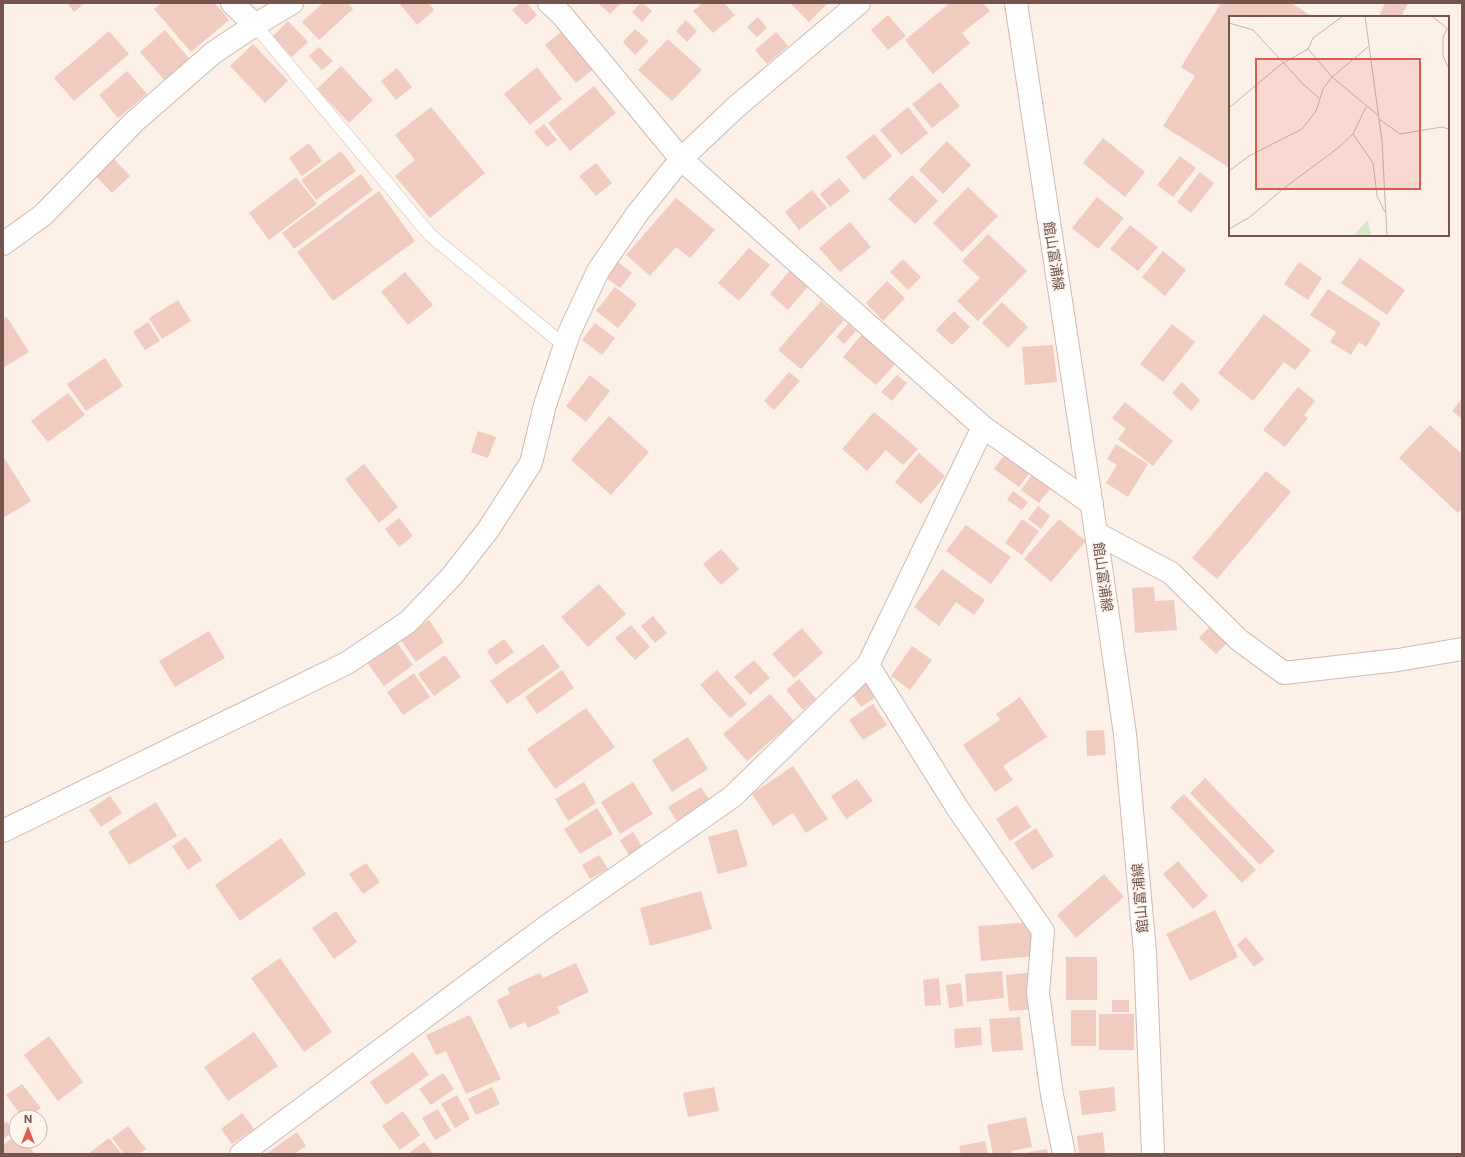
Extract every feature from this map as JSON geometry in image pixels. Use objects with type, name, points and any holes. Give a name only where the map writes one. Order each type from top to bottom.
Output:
[{"type":"street","points":[[232,3],[255,25]]},
{"type":"street","points":[[3,244],[43,215],[134,122],[213,54],[255,25],[292,3]]},
{"type":"street","points":[[549,3],[562,15],[680,159],[983,427],[1092,504]]},
{"type":"street","points":[[3,831],[347,663],[408,622],[452,576],[488,530],[531,463],[545,406],[568,333],[598,272],[637,214],[680,159],[736,107],[859,3]]},
{"type":"street","name":"館山富浦線","points":[[1016,3],[1092,504],[1125,734],[1145,952],[1153,1154]]},
{"type":"street","points":[[241,1154],[547,926],[732,797],[868,665],[983,427]]},
{"type":"street","points":[[1096,532],[1171,573],[1239,640],[1284,673],[1398,660],[1462,649]]},
{"type":"street","points":[[868,665],[958,809],[1043,932],[1038,993],[1052,1095],[1064,1154]]},
{"type":"lane","points":[[255,25],[430,235],[565,346]]},
{"type":"building","points":[[67,3],[85,3],[74,12]]},
{"type":"building","points":[[161,3],[215,3],[229,20],[191,52],[154,9]]},
{"type":"building","points":[[323,3],[348,3],[353,9],[319,40],[302,22]]},
{"type":"building","points":[[399,3],[430,3],[429,4],[434,10],[417,25]]},
{"type":"building","points":[[520,3],[527,3],[537,15],[526,25],[512,10]]},
{"type":"building","points":[[598,3],[621,3],[610,14]]},
{"type":"building","points":[[640,3],[643,3],[652,11],[642,22],[632,12]]},
{"type":"building","points":[[703,3],[724,3],[735,15],[713,33],[693,11]]},
{"type":"building","points":[[790,3],[828,3],[809,22]]},
{"type":"building","points":[[950,3],[983,3],[990,11],[962,33],[970,43],[933,74],[905,40]]},
{"type":"building","points":[[1221,3],[1291,3],[1311,16],[1229,16],[1229,167],[1163,126],[1195,76],[1181,67]]},
{"type":"building","points":[[1385,3],[1408,3],[1402,16],[1379,16]]},
{"type":"building","points":[[888,15],[906,36],[888,50],[871,30]]},
{"type":"building","points":[[758,17],[767,28],[757,37],[747,27]]},
{"type":"building","points":[[686,20],[697,31],[687,42],[676,31]]},
{"type":"building","points":[[288,21],[308,42],[292,57],[272,37]]},
{"type":"building","points":[[565,29],[596,67],[576,83],[545,45]]},
{"type":"building","points":[[635,29],[649,41],[635,55],[623,42]]},
{"type":"building","points":[[165,30],[193,63],[168,84],[140,52]]},
{"type":"building","points":[[109,31],[129,54],[74,101],[54,78]]},
{"type":"building","points":[[776,32],[788,46],[767,64],[755,50]]},
{"type":"building","points":[[668,39],[702,70],[672,101],[638,70]]},
{"type":"building","points":[[253,44],[288,81],[265,103],[230,66]]},
{"type":"building","points":[[319,47],[333,61],[322,70],[309,56]]},
{"type":"building","points":[[341,66],[373,100],[349,123],[317,89]]},
{"type":"building","points":[[537,67],[562,99],[530,125],[504,94]]},
{"type":"building","points":[[397,68],[412,87],[396,100],[381,81]]},
{"type":"building","points":[[127,71],[147,94],[118,118],[99,95]]},
{"type":"building","points":[[940,82],[960,106],[932,128],[912,104]]},
{"type":"building","points":[[594,86],[616,113],[570,151],[548,123]]},
{"type":"building","points":[[431,107],[485,173],[430,218],[395,176],[415,160],[395,135]]},
{"type":"building","points":[[908,107],[928,133],[901,155],[880,130]]},
{"type":"building","points":[[544,124],[557,140],[547,147],[534,132]]},
{"type":"building","points":[[874,134],[892,156],[864,180],[846,157]]},
{"type":"building","points":[[1103,138],[1145,172],[1125,197],[1083,163]]},
{"type":"building","points":[[947,141],[971,165],[943,194],[919,170]]},
{"type":"building","points":[[309,143],[322,161],[302,176],[289,158]]},
{"type":"building","points":[[341,151],[356,171],[316,200],[301,180]]},
{"type":"building","points":[[1180,156],[1196,168],[1173,197],[1157,185]]},
{"type":"building","points":[[112,157],[130,176],[112,193],[94,174]]},
{"type":"building","points":[[596,163],[612,183],[596,196],[579,176]]},
{"type":"building","points":[[1200,172],[1214,183],[1191,213],[1177,202]]},
{"type":"building","points":[[361,174],[373,190],[294,249],[282,233]]},
{"type":"building","points":[[912,175],[938,201],[915,224],[888,199]]},
{"type":"building","points":[[296,177],[317,204],[269,240],[249,213]]},
{"type":"building","points":[[839,178],[850,191],[830,207],[820,194]]},
{"type":"building","points":[[968,187],[998,216],[962,252],[933,223]]},
{"type":"building","points":[[812,190],[827,208],[799,230],[785,212]]},
{"type":"building","points":[[379,191],[415,241],[333,301],[297,252]]},
{"type":"building","points":[[1097,197],[1124,218],[1098,249],[1072,228]]},
{"type":"building","points":[[676,198],[715,230],[690,258],[676,247],[650,276],[626,255]]},
{"type":"building","points":[[850,222],[871,247],[840,272],[819,248]]},
{"type":"building","points":[[1130,225],[1158,247],[1138,271],[1110,249]]},
{"type":"building","points":[[988,234],[1027,271],[978,321],[957,301],[980,278],[962,261]]},
{"type":"building","points":[[749,248],[770,265],[739,301],[718,283]]},
{"type":"building","points":[[1163,251],[1186,270],[1165,296],[1142,277]]},
{"type":"building","points":[[1360,258],[1405,290],[1387,315],[1341,283]]},
{"type":"building","points":[[903,259],[921,277],[908,290],[890,272]]},
{"type":"building","points":[[618,262],[632,273],[620,288],[606,278]]},
{"type":"building","points":[[1299,262],[1322,278],[1308,300],[1284,284]]},
{"type":"building","points":[[792,268],[810,284],[788,310],[770,294]]},
{"type":"building","points":[[405,272],[433,305],[408,325],[381,292]]},
{"type":"building","points":[[887,281],[905,298],[883,321],[866,303]]},
{"type":"building","points":[[615,287],[637,304],[618,328],[596,311]]},
{"type":"building","points":[[1328,289],[1381,323],[1366,347],[1359,342],[1351,355],[1330,342],[1336,332],[1310,315]]},
{"type":"building","points":[[178,300],[191,321],[162,339],[149,318]]},
{"type":"building","points":[[821,301],[844,320],[801,369],[778,350]]},
{"type":"building","points":[[1002,302],[1028,327],[1008,348],[982,323]]},
{"type":"building","points":[[954,311],[970,327],[952,345],[936,330]]},
{"type":"building","points":[[1264,314],[1311,350],[1295,370],[1284,362],[1253,401],[1218,373]]},
{"type":"building","points":[[7,317],[29,352],[3,368],[3,319]]},
{"type":"building","points":[[148,322],[160,341],[145,350],[133,332]]},
{"type":"building","points":[[595,323],[615,338],[602,355],[582,340]]},
{"type":"building","points":[[848,324],[856,331],[844,344],[836,337]]},
{"type":"building","points":[[1172,324],[1195,342],[1163,382],[1140,364]]},
{"type":"building","points":[[864,332],[898,361],[876,385],[843,357]]},
{"type":"building","points":[[1053,345],[1057,382],[1025,385],[1022,347]]},
{"type":"building","points":[[105,358],[123,386],[86,411],[67,384]]},
{"type":"building","points":[[789,372],[800,381],[774,410],[764,401]]},
{"type":"building","points":[[590,375],[610,391],[586,422],[566,406]]},
{"type":"building","points":[[897,375],[907,383],[892,401],[881,392]]},
{"type":"building","points":[[1182,382],[1200,400],[1191,411],[1172,393]]},
{"type":"building","points":[[1298,387],[1315,401],[1304,415],[1308,418],[1285,447],[1263,430]]},
{"type":"building","points":[[68,393],[85,415],[48,442],[31,421]]},
{"type":"building","points":[[1462,399],[1462,419],[1452,411]]},
{"type":"building","points":[[1125,402],[1173,441],[1153,466],[1118,439],[1126,429],[1112,418]]},
{"type":"building","points":[[874,412],[918,449],[903,465],[886,450],[867,471],[842,449]]},
{"type":"building","points":[[609,416],[649,452],[611,495],[571,460]]},
{"type":"building","points":[[1430,425],[1462,454],[1462,509],[1458,513],[1399,458]]},
{"type":"building","points":[[478,431],[496,437],[488,458],[471,452]]},
{"type":"building","points":[[1116,444],[1148,464],[1128,497],[1106,483],[1117,465],[1107,459]]},
{"type":"building","points":[[919,453],[945,476],[921,504],[895,482]]},
{"type":"building","points":[[1005,454],[1030,472],[1019,487],[994,469]]},
{"type":"building","points":[[5,459],[31,501],[3,518],[3,460]]},
{"type":"building","points":[[364,464],[398,507],[379,523],[345,479]]},
{"type":"building","points":[[1266,471],[1291,492],[1217,579],[1192,558]]},
{"type":"building","points":[[1032,475],[1050,489],[1039,503],[1021,490]]},
{"type":"building","points":[[1013,491],[1028,502],[1022,510],[1007,500]]},
{"type":"building","points":[[1038,506],[1050,516],[1041,529],[1028,519]]},
{"type":"building","points":[[399,518],[413,536],[399,547],[385,529]]},
{"type":"building","points":[[1022,519],[1039,531],[1022,555],[1005,543]]},
{"type":"building","points":[[1059,519],[1086,541],[1051,582],[1024,559]]},
{"type":"building","points":[[966,525],[1011,557],[991,584],[946,551]]},
{"type":"building","points":[[721,549],[739,569],[721,585],[703,564]]},
{"type":"building","points":[[942,569],[985,600],[974,615],[956,602],[939,626],[914,607]]},
{"type":"building","points":[[599,584],[626,614],[588,647],[561,617]]},
{"type":"building","points":[[1154,587],[1155,601],[1174,600],[1177,630],[1135,633],[1132,588]]},
{"type":"building","points":[[653,616],[667,633],[655,643],[641,626]]},
{"type":"building","points":[[429,620],[444,642],[416,662],[401,640]]},
{"type":"building","points":[[631,625],[650,647],[635,660],[615,638]]},
{"type":"building","points":[[1210,626],[1227,643],[1216,654],[1199,638]]},
{"type":"building","points":[[802,628],[823,653],[794,678],[772,654]]},
{"type":"building","points":[[209,631],[225,658],[175,687],[159,661]]},
{"type":"building","points":[[504,639],[514,652],[496,665],[487,651]]},
{"type":"building","points":[[395,640],[413,665],[384,686],[366,661]]},
{"type":"building","points":[[543,644],[560,667],[507,704],[490,681]]},
{"type":"building","points":[[912,646],[932,660],[910,690],[891,676]]},
{"type":"building","points":[[445,655],[461,677],[434,696],[418,674]]},
{"type":"building","points":[[754,660],[770,678],[750,695],[734,677]]},
{"type":"building","points":[[562,670],[574,688],[537,714],[525,697]]},
{"type":"building","points":[[717,670],[747,704],[730,718],[700,685]]},
{"type":"building","points":[[414,673],[430,697],[403,715],[387,692]]},
{"type":"building","points":[[799,679],[816,699],[803,710],[786,690]]},
{"type":"building","points":[[866,681],[876,697],[861,707],[850,691]]},
{"type":"building","points":[[770,694],[794,721],[747,761],[723,734]]},
{"type":"building","points":[[1020,697],[1047,737],[1003,766],[1013,780],[995,792],[963,745],[1000,720],[996,714]]},
{"type":"building","points":[[873,704],[887,725],[863,740],[849,720]]},
{"type":"building","points":[[586,708],[615,747],[555,789],[527,749]]},
{"type":"building","points":[[1104,730],[1106,755],[1087,756],[1086,731]]},
{"type":"building","points":[[688,737],[708,769],[672,792],[652,760]]},
{"type":"building","points":[[793,766],[828,819],[806,833],[793,813],[773,826],[752,794]]},
{"type":"building","points":[[1205,778],[1275,851],[1260,865],[1190,793]]},
{"type":"building","points":[[857,779],[873,801],[846,819],[831,796]]},
{"type":"building","points":[[584,782],[596,803],[568,821],[555,799]]},
{"type":"building","points":[[633,782],[653,814],[620,834],[601,802]]},
{"type":"building","points":[[701,787],[712,804],[680,826],[668,807]]},
{"type":"building","points":[[1184,794],[1256,870],[1242,883],[1170,807]]},
{"type":"building","points":[[110,796],[122,813],[101,827],[89,810]]},
{"type":"building","points":[[156,802],[177,836],[129,865],[108,832]]},
{"type":"building","points":[[1017,805],[1031,827],[1010,841],[996,819]]},
{"type":"building","points":[[597,808],[613,834],[580,854],[564,829]]},
{"type":"building","points":[[1036,828],[1054,856],[1032,870],[1014,843]]},
{"type":"building","points":[[737,829],[748,866],[718,874],[708,837]]},
{"type":"building","points":[[633,832],[643,848],[630,857],[620,840]]},
{"type":"building","points":[[186,837],[202,860],[188,870],[172,846]]},
{"type":"building","points":[[281,838],[306,874],[240,921],[215,885]]},
{"type":"building","points":[[599,855],[608,869],[590,879],[582,865]]},
{"type":"building","points":[[1178,861],[1208,896],[1193,909],[1163,874]]},
{"type":"building","points":[[366,863],[380,882],[363,894],[349,874]]},
{"type":"building","points":[[1104,874],[1124,897],[1076,938],[1057,915]]},
{"type":"building","points":[[701,891],[712,929],[650,946],[640,908]]},
{"type":"building","points":[[1215,910],[1238,957],[1190,981],[1166,934]]},
{"type":"building","points":[[336,911],[357,942],[334,959],[312,928]]},
{"type":"building","points":[[1031,922],[1034,956],[981,961],[978,926]]},
{"type":"building","points":[[1246,937],[1264,959],[1254,967],[1237,945]]},
{"type":"building","points":[[1066,957],[1097,957],[1097,1000],[1066,1000]]},
{"type":"building","points":[[280,958],[332,1032],[304,1052],[251,978]]},
{"type":"building","points":[[576,963],[589,992],[557,1007],[560,1013],[528,1028],[525,1022],[510,1029],[497,1000],[510,994],[507,988],[540,973],[543,978]]},
{"type":"building","points":[[1002,971],[1004,998],[967,1002],[965,974]]},
{"type":"building","points":[[1034,972],[1037,1009],[1009,1011],[1006,975]]},
{"type":"building","points":[[939,978],[941,1005],[925,1006],[923,980]]},
{"type":"building","points":[[961,983],[963,1006],[949,1008],[946,985]]},
{"type":"building","points":[[1112,1000],[1129,1000],[1129,1012],[1112,1012]]},
{"type":"building","points":[[1071,1010],[1096,1010],[1096,1046],[1071,1046]]},
{"type":"building","points":[[1099,1014],[1134,1014],[1134,1050],[1099,1050]]},
{"type":"building","points":[[470,1015],[501,1079],[466,1094],[446,1051],[436,1055],[426,1035]]},
{"type":"building","points":[[1020,1017],[1023,1050],[992,1052],[989,1019]]},
{"type":"building","points":[[981,1027],[982,1045],[955,1048],[954,1029]]},
{"type":"building","points":[[254,1032],[278,1066],[228,1101],[204,1067]]},
{"type":"building","points":[[49,1036],[83,1082],[58,1101],[24,1055]]},
{"type":"building","points":[[413,1052],[429,1075],[386,1105],[370,1082]]},
{"type":"building","points":[[443,1073],[454,1089],[431,1105],[419,1089]]},
{"type":"building","points":[[22,1084],[41,1108],[16,1109],[6,1095]]},
{"type":"building","points":[[492,1087],[500,1104],[476,1115],[468,1099]]},
{"type":"building","points":[[714,1087],[719,1111],[688,1117],[683,1093]]},
{"type":"building","points":[[1114,1087],[1116,1111],[1082,1115],[1079,1091]]},
{"type":"building","points":[[457,1095],[470,1119],[455,1128],[441,1104]]},
{"type":"building","points":[[438,1109],[451,1131],[435,1140],[422,1118]]},
{"type":"building","points":[[403,1111],[420,1135],[400,1150],[382,1126]]},
{"type":"building","points":[[242,1113],[254,1129],[232,1144],[221,1129]]},
{"type":"building","points":[[1026,1117],[1032,1147],[1012,1151],[1012,1154],[993,1154],[987,1125]]},
{"type":"building","points":[[7,1122],[8,1123],[8,1136],[3,1139],[3,1124]]},
{"type":"building","points":[[128,1126],[146,1149],[139,1154],[124,1154],[112,1138]]},
{"type":"building","points":[[297,1132],[306,1146],[294,1154],[266,1154]]},
{"type":"building","points":[[1103,1132],[1105,1154],[1079,1154],[1077,1136]]},
{"type":"building","points":[[109,1138],[122,1154],[88,1154]]},
{"type":"building","points":[[8,1141],[8,1149],[31,1149],[35,1154],[3,1154],[3,1145]]},
{"type":"building","points":[[985,1141],[988,1154],[961,1154],[959,1146]]},
{"type":"building","points":[[424,1142],[433,1154],[411,1154],[410,1152]]},
{"type":"building","points":[[1047,1149],[1048,1154],[1023,1154],[1023,1153]]}]
